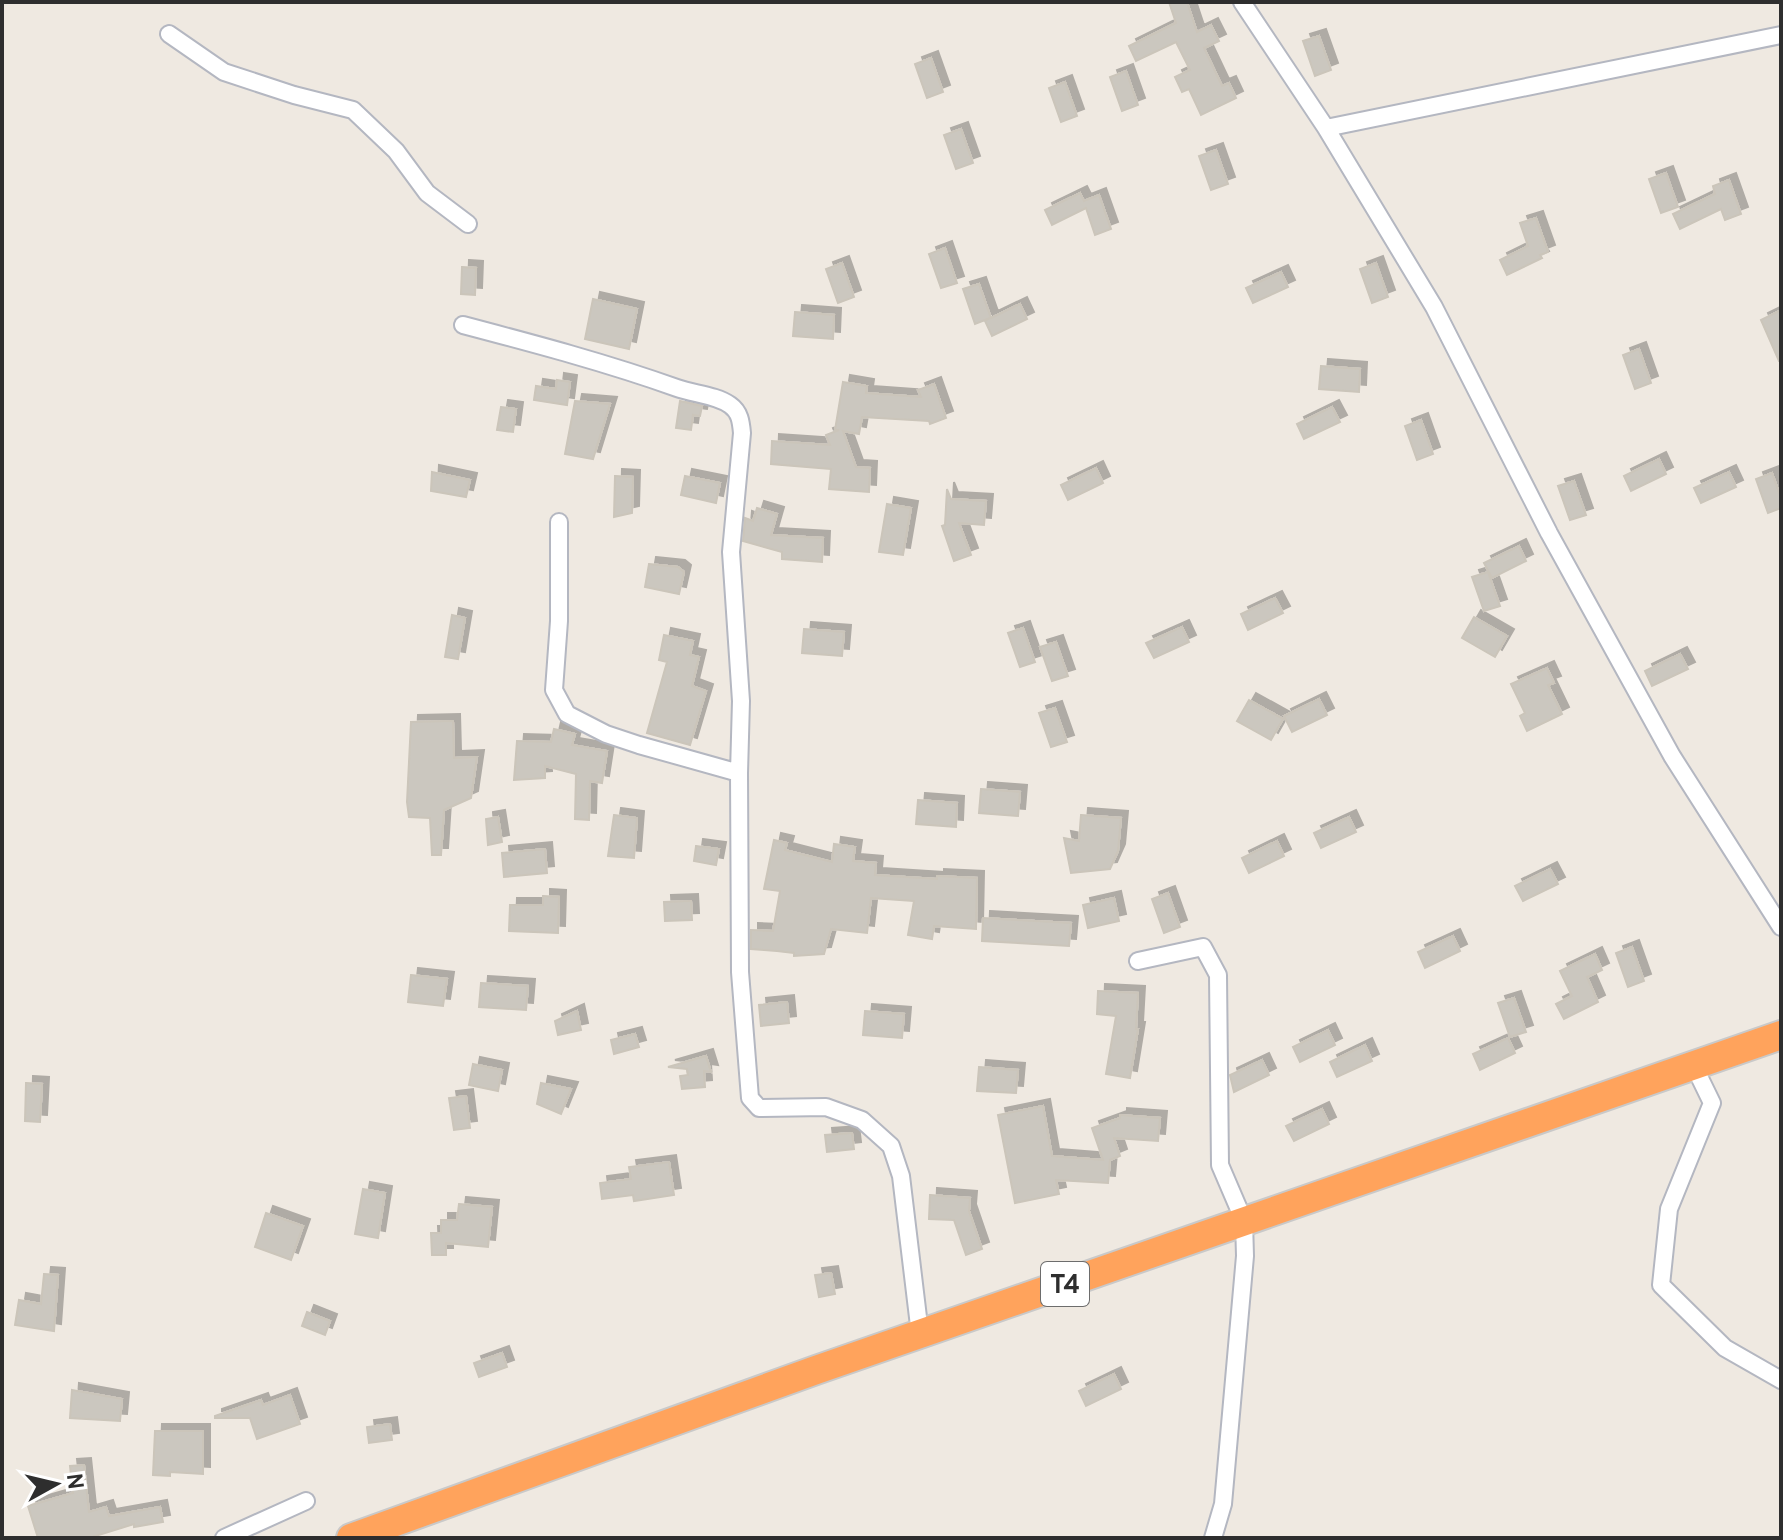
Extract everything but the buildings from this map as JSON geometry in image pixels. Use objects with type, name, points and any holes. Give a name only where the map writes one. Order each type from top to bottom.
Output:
[{"type":"highway","name":"T4","points":[[351,1538],[920,1334],[1781,1035]]},
{"type":"street","points":[[1242,2],[1326,128],[1434,307],[1549,533],[1672,756],[1781,927]]},
{"type":"street","points":[[169,34],[224,72],[353,110],[396,151],[427,193],[468,224]]},
{"type":"street","points":[[1326,128],[1781,35]]},
{"type":"street","points":[[463,325],[634,372],[681,390],[708,396],[731,405],[741,418],[731,552],[741,701],[740,972],[750,1098],[759,1108],[826,1107],[862,1120],[891,1146],[901,1176],[920,1334]]},
{"type":"street","points":[[559,522],[559,621],[554,690],[567,714],[606,734],[739,773]]},
{"type":"street","points":[[1138,961],[1203,947],[1218,975],[1220,1165],[1244,1221],[1242,1303],[1223,1504],[1213,1538]]},
{"type":"street","points":[[1694,1066],[1712,1103],[1669,1209],[1661,1285],[1725,1348],[1781,1380]]},
{"type":"street","points":[[224,1538],[306,1501]]}]
